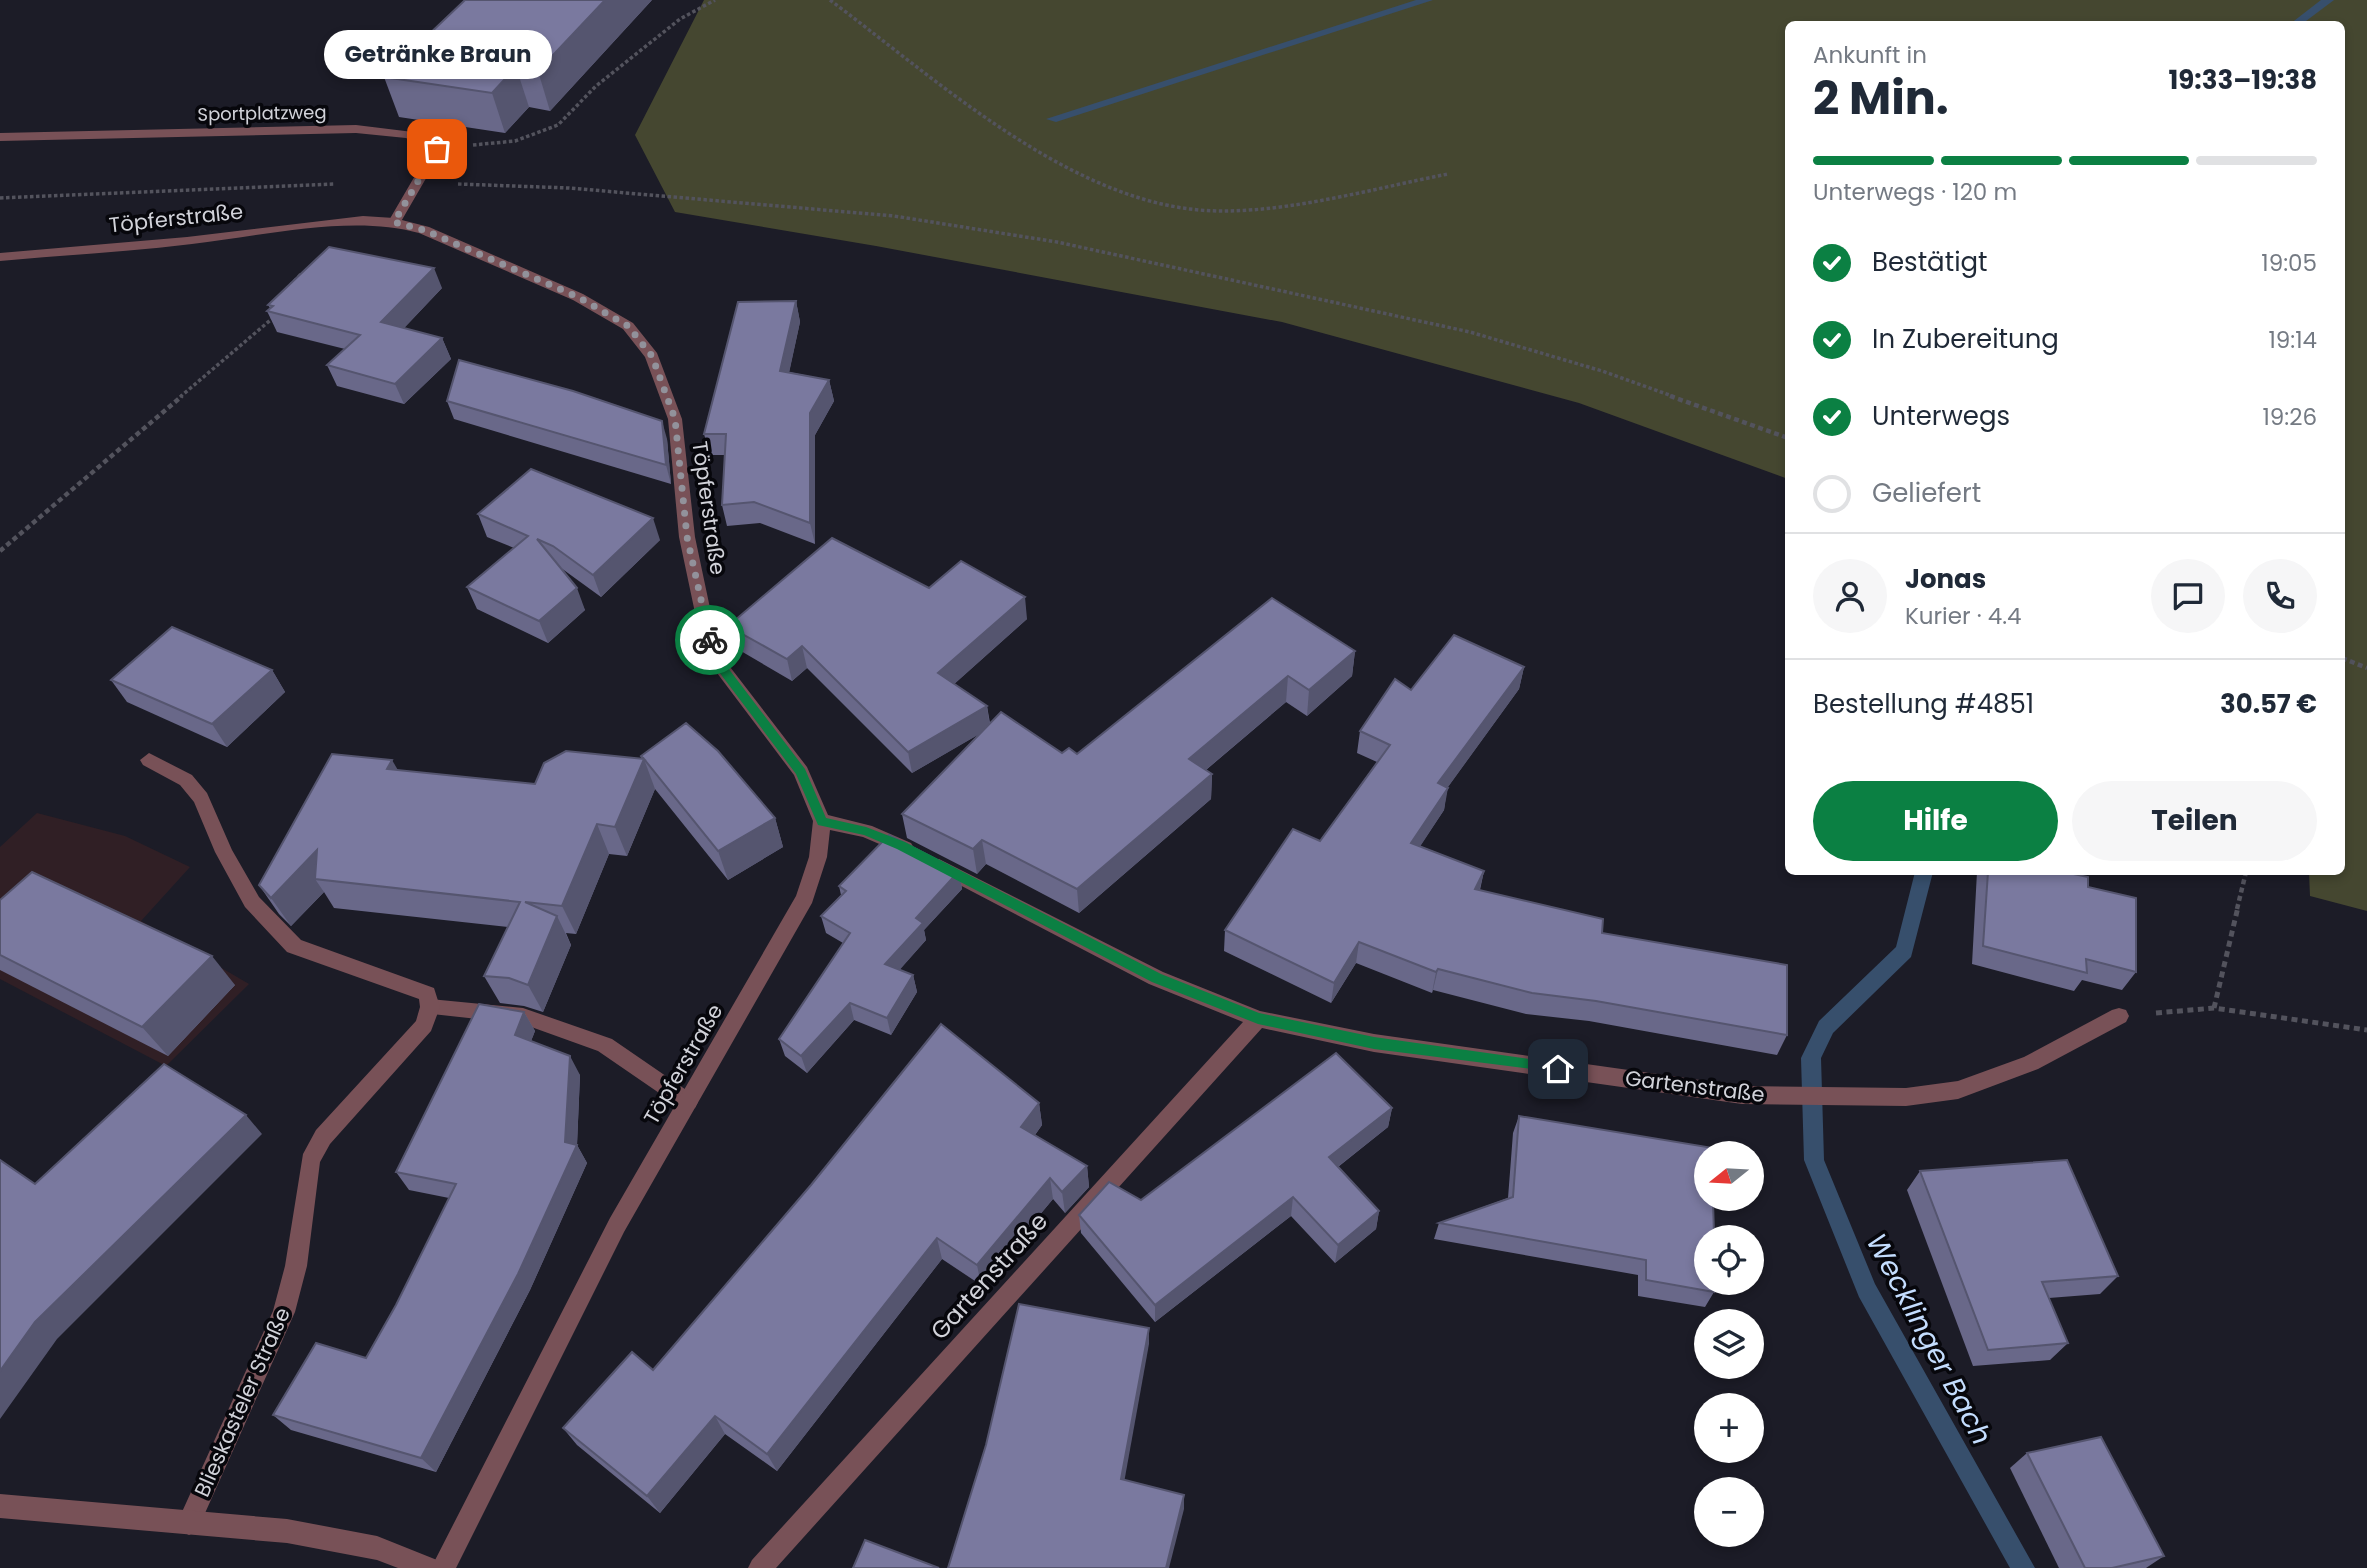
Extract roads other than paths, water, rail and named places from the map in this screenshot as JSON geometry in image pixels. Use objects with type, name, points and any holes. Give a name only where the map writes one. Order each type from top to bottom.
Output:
[{"type":"street","name":"Sportplatzweg","points":[[0,137],[356,129],[409,135],[437,149],[420,182],[394,222]]},
{"type":"street","name":"Töpferstraße","points":[[0,257],[187,241],[363,220],[394,222],[424,230],[578,297],[628,326],[652,356],[675,419],[687,537],[706,627],[720,666],[801,772],[822,821],[818,857],[805,898],[617,1225],[443,1568]]},
{"type":"street","points":[[149,760],[186,780],[201,798],[224,852],[252,902],[294,946],[427,994],[430,1007],[523,1016],[605,1045],[688,1102]]},
{"type":"street","name":"Gartenstraße","points":[[822,821],[866,831],[901,846],[1156,978],[1258,1018],[1374,1043],[1742,1095],[1906,1097],[1958,1090],[2031,1063],[2119,1016]]},
{"type":"street","name":"Blieskasteler Straße","points":[[189,1523],[284,1312],[296,1266],[310,1161],[323,1138],[425,1025],[430,1007]]},
{"type":"street","name":"Gartenstraße","points":[[760,1568],[1258,1018]]},
{"type":"street","name":"Blieskasteler Straße","points":[[0,1506],[287,1531],[377,1548],[429,1568]]},
{"type":"waterway","points":[[1052,119],[1427,0]]},
{"type":"waterway","name":"Wecklinger Bach","points":[[2299,21],[2328,0]]},
{"type":"waterway","name":"Wecklinger Bach","points":[[1923,875],[1904,951],[1826,1027],[1811,1058],[1814,1160],[1867,1290],[2023,1568]]},
{"type":"place","name":"Getränke Braun","points":[[437,149]]}]
